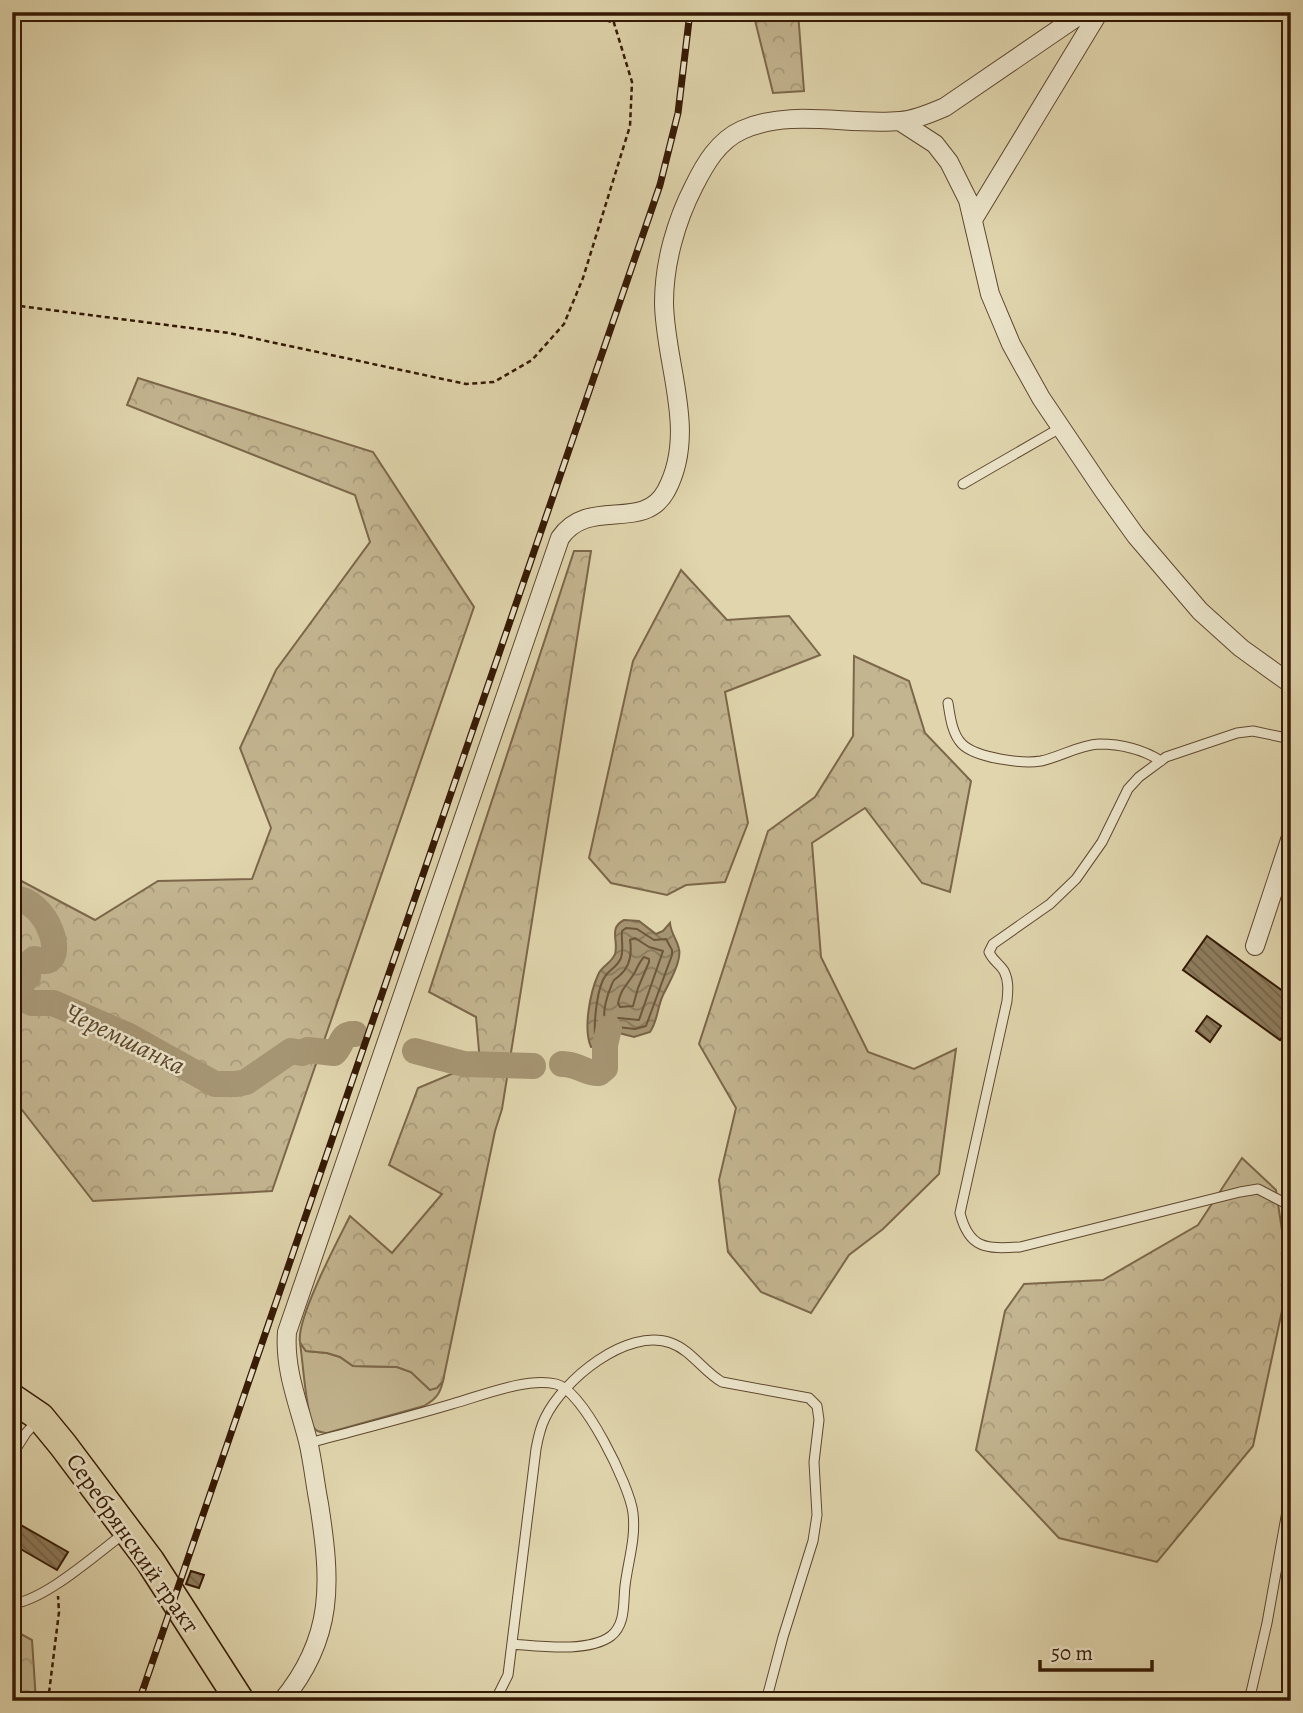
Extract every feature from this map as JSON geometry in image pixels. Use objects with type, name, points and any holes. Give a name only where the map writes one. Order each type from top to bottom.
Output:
[{"type":"main road","name":"Серебрянский тракт","points":[[12,1398],[40,1417],[128,1531],[240,1701]]},
{"type":"street","points":[[282,1701],[293,1688],[314,1651],[327,1605],[328,1577],[309,1443],[285,1351],[292,1313],[560,538],[576,521],[591,516],[647,510],[660,502],[675,472],[681,428],[664,302],[669,260],[688,198],[711,157],[727,139],[742,130],[762,123],[806,118],[901,121],[921,117],[945,107],[1084,12]]},
{"type":"street","points":[[974,218],[1099,12]]},
{"type":"street","points":[[901,121],[935,144],[957,179],[974,218],[982,270],[994,306],[1011,344],[1060,428],[1136,536],[1181,592],[1241,648],[1291,684]]},
{"type":"street","points":[[1255,946],[1291,838]]},
{"type":"lane","points":[[963,484],[1060,428]]},
{"type":"lane","points":[[947,703],[953,726],[962,744],[980,754],[1021,762],[1042,761],[1096,744],[1125,746],[1147,752],[1161,761]]},
{"type":"lane","points":[[1291,739],[1253,730],[1186,749],[1161,761],[1128,789],[1102,842],[1076,878],[1050,904],[993,944],[989,952],[993,961],[1005,972],[1007,1001],[960,1213],[964,1231],[974,1241],[988,1247],[1020,1247],[1258,1189],[1286,1203],[1291,1211]]},
{"type":"lane","points":[[495,1701],[508,1675],[540,1432],[552,1406],[585,1370],[609,1353],[633,1344],[659,1341],[683,1349],[722,1382],[810,1398],[817,1406],[819,1420],[814,1462],[817,1514],[813,1541],[766,1701]]},
{"type":"lane","points":[[309,1443],[494,1392],[548,1383],[566,1388],[577,1397],[625,1484],[632,1504],[634,1538],[621,1621],[618,1630],[612,1635],[595,1642],[565,1647],[512,1644]]},
{"type":"lane","points":[[12,1455],[40,1417]]},
{"type":"lane","points":[[1249,1701],[1267,1623],[1291,1489]]},
{"type":"lane","points":[[12,1604],[33,1598],[128,1531]]},
{"type":"path","points":[[582,12],[614,23]]},
{"type":"path","points":[[12,305],[229,333],[466,384],[494,382],[532,360],[564,324],[583,278],[630,126],[632,82],[614,23],[614,12]]},
{"type":"path","points":[[48,1701],[59,1612],[58,1582]]},
{"type":"green space","points":[[753,12],[798,12],[804,91],[773,93]]},
{"type":"green space","points":[[138,378],[373,452],[474,607],[272,1191],[93,1201],[12,1097],[12,876],[95,920],[158,881],[252,879],[271,828],[240,748],[276,670],[370,542],[355,495],[127,405]]},
{"type":"green space","points":[[574,551],[591,551],[502,1109],[495,1131],[443,1381],[437,1388],[430,1390],[411,1372],[397,1367],[353,1366],[340,1357],[306,1351],[300,1342],[301,1331],[319,1279],[350,1216],[392,1253],[442,1194],[389,1165],[418,1088],[480,1062],[476,1017],[429,992]]},
{"type":"green space","points":[[681,570],[727,620],[789,616],[820,655],[725,692],[748,823],[725,882],[686,885],[667,895],[611,883],[589,858],[633,661]]},
{"type":"green space","points":[[854,656],[909,681],[925,733],[971,781],[950,892],[922,883],[865,808],[812,843],[821,957],[868,1052],[914,1069],[956,1049],[939,1174],[883,1229],[849,1255],[811,1313],[761,1292],[728,1252],[719,1180],[736,1108],[699,1044],[768,831],[815,797],[853,736]]},
{"type":"green space","points":[[1242,1158],[1276,1190],[1289,1278],[1253,1446],[1157,1562],[1059,1538],[976,1450],[1005,1311],[1024,1284],[1103,1280],[1198,1225]]},
{"type":"green space","points":[[300,1343],[306,1351],[340,1357],[353,1366],[397,1367],[411,1372],[430,1390],[443,1381],[442,1386],[436,1397],[424,1406],[327,1433],[318,1431],[313,1426],[308,1410]]},
{"type":"green space","points":[[12,1629],[32,1640],[36,1701],[12,1701]]},
{"type":"water","points":[[624,920],[639,921],[656,934],[670,923],[679,949],[678,960],[650,1032],[634,1037],[619,1033],[609,1045],[591,1047],[588,1021],[592,991],[599,972],[615,954],[616,927]]},
{"type":"building","points":[[1207,936],[1291,997],[1291,1025],[1280,1040],[1183,970]]},
{"type":"building","points":[[1207,1016],[1221,1026],[1210,1042],[1196,1031]]},
{"type":"building","points":[[12,1520],[68,1552],[57,1570],[12,1544]]},
{"type":"building","points":[[191,1571],[204,1575],[199,1588],[186,1584]]},
{"type":"waterway","name":"Черемшанка","points":[[12,898],[25,901],[36,908],[44,918],[54,941],[51,958],[44,961],[34,959],[27,965],[28,977],[21,980],[17,987],[26,1000],[32,1003],[53,1003],[129,1036],[215,1084],[246,1082],[291,1051],[334,1053],[344,1037],[355,1034]]},
{"type":"waterway","name":"Черемшанка","points":[[562,1064],[599,1073],[605,1068],[605,1045],[609,1028]]},
{"type":"waterway","name":"Черемшанка","points":[[415,1051],[464,1064],[533,1066]]},
{"type":"railway","points":[[139,1701],[660,185],[678,113],[690,12]]}]
